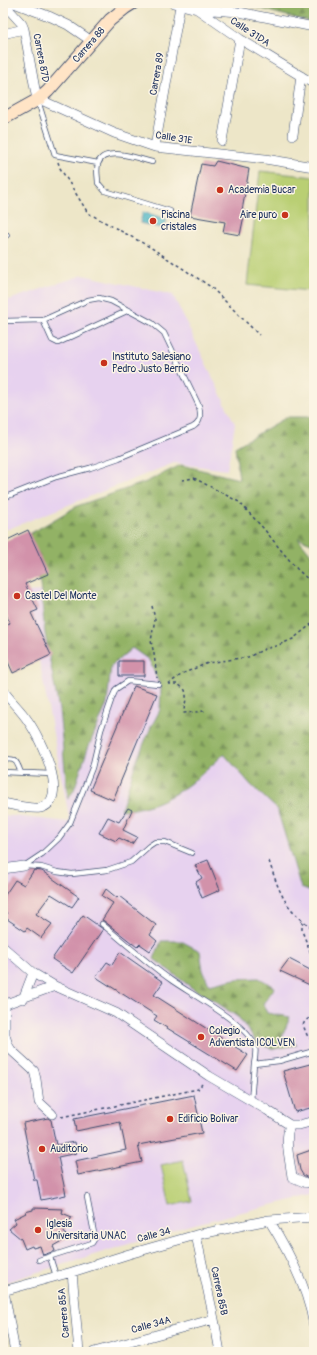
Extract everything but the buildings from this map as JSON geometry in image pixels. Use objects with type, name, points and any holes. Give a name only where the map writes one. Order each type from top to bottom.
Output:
[{"type":"street","name":"Carrera 87D","points":[[3,3],[22,24],[38,99]]},
{"type":"street","points":[[14,3],[68,25],[93,42]]},
{"type":"street","name":"Carrera 88","points":[[3,118],[38,99],[48,91],[93,42],[110,20],[133,3]]},
{"type":"street","name":"Calle 31DA","points":[[177,4],[197,9],[240,39],[314,84]]},
{"type":"street","name":"Carrera 89","points":[[155,147],[177,4]]},
{"type":"street","points":[[197,9],[239,12],[314,27]]},
{"type":"street","points":[[3,34],[24,30]]},
{"type":"street","points":[[222,141],[240,39]]},
{"type":"street","points":[[293,136],[301,76]]},
{"type":"street","name":"Calle 31E","points":[[38,99],[114,133],[155,147],[265,159],[314,167]]},
{"type":"street","points":[[3,690],[10,701],[28,720],[35,732],[46,754],[52,774],[54,788],[52,796],[47,804],[40,808],[3,803]]},
{"type":"street","points":[[3,869],[24,866]]},
{"type":"street","points":[[3,947],[33,973],[55,986],[116,1013],[209,1076],[290,1125],[299,1125],[314,1121]]},
{"type":"street","points":[[23,999],[33,973]]},
{"type":"street","points":[[52,1114],[39,1102],[36,1075],[34,1071],[11,1050],[8,1045],[5,1035],[4,1005],[55,986]]},
{"type":"street","points":[[290,1125],[287,1132],[292,1177],[308,1183]]},
{"type":"street","name":"Calle 34","points":[[4,1291],[196,1235],[269,1220],[314,1217]]},
{"type":"street","points":[[269,1220],[285,1245],[298,1274],[306,1294],[314,1326]]},
{"type":"street","name":"Carrera 85B","points":[[196,1235],[220,1352]]},
{"type":"street","name":"Carrera 85A","points":[[72,1272],[78,1352]]},
{"type":"street","points":[[4,1291],[15,1352]]},
{"type":"street","name":"Calle 34A","points":[[94,1352],[214,1319]]},
{"type":"lane","points":[[38,99],[55,155],[98,163]]},
{"type":"lane","points":[[152,162],[131,156],[112,154],[103,156],[98,163],[98,183],[105,191],[170,211]]},
{"type":"lane","points":[[3,321],[43,320],[88,300],[99,298],[111,301],[152,323],[164,333],[199,406],[201,415],[197,424],[192,427],[119,458],[90,468],[56,477],[3,498]]},
{"type":"lane","points":[[43,320],[52,340],[58,343],[129,310]]},
{"type":"lane","points":[[24,866],[42,854],[70,823],[92,768],[101,730],[116,690],[128,681],[158,684]]},
{"type":"lane","points":[[3,760],[9,758],[14,759],[18,764],[21,773]]},
{"type":"lane","points":[[3,772],[52,774]]},
{"type":"lane","points":[[24,866],[41,867],[62,873],[72,874],[107,870],[131,862],[155,842],[165,842],[192,853]]},
{"type":"lane","points":[[102,924],[170,980],[213,1007],[246,1033],[255,1047],[251,1101]]},
{"type":"lane","points":[[254,1064],[279,1061],[314,1051]]},
{"type":"lane","points":[[40,1260],[92,1243],[94,1241],[95,1238],[87,1197]]},
{"type":"lane","points":[[50,1257],[56,1276]]},
{"type":"path","points":[[55,155],[60,168],[88,212],[211,286],[259,335]]},
{"type":"path","points":[[182,480],[194,478],[239,502],[264,529],[297,569],[314,585]]},
{"type":"path","points":[[152,606],[155,619],[151,641],[158,684],[178,684],[185,690],[187,699],[184,706],[184,713],[204,711]]},
{"type":"path","points":[[168,684],[194,668],[219,660],[233,660],[248,657],[293,639],[314,622]]},
{"type":"path","points":[[269,861],[277,887],[288,906],[302,920],[314,929]]},
{"type":"path","points":[[302,920],[302,931],[314,961]]},
{"type":"path","points":[[314,1015],[304,1021],[302,1025],[307,1035],[314,1042]]},
{"type":"path","points":[[52,1114],[57,1118],[198,1088],[209,1076]]},
{"type":"shaded area","name":"Instituto Salesiano Pedro Justo Berrio","points":[[83,275],[173,295],[235,424],[227,470],[174,463],[8,529],[3,529],[3,302]]},
{"type":"shaded area","points":[[101,588],[314,741],[314,1195],[187,1226],[3,1283],[3,815],[70,822],[26,592]]},
{"type":"green space","points":[[238,3],[314,3],[314,23]]},
{"type":"green space","name":"Aire puro","points":[[260,171],[314,177],[314,254],[310,291],[247,285]]},
{"type":"green space","points":[[287,417],[314,417],[314,544],[298,538],[314,558],[314,893],[301,888],[277,809],[251,785],[224,754],[195,780],[164,800],[135,809],[121,810],[136,762],[160,710],[161,688],[149,660],[132,648],[111,666],[107,704],[88,748],[74,790],[68,799],[59,710],[45,634],[40,583],[28,535],[77,506],[146,482],[181,465],[239,479],[235,447]]},
{"type":"green space","points":[[161,941],[181,941],[200,951],[203,970],[209,985],[235,979],[259,978],[275,987],[263,1004],[267,1013],[290,1017],[282,1037],[297,1045],[274,1049],[258,1044],[239,1018],[192,988],[154,959]]},
{"type":"green space","points":[[183,1160],[192,1201],[170,1206],[161,1165]]},
{"type":"water","name":"Piscina cristales","points":[[143,212],[167,219],[164,229],[140,223]]},
{"type":"place","name":"Academia Bucar","points":[[220,190]]},
{"type":"place","name":"Aire puro","points":[[285,215]]},
{"type":"place","name":"Piscina cristales","points":[[153,221]]},
{"type":"place","name":"Instituto Salesiano Pedro Justo Berrio","points":[[104,363]]},
{"type":"place","name":"Castel Del Monte","points":[[17,596]]},
{"type":"place","name":"Colegio Adventista ICOLVEN","points":[[201,1037]]},
{"type":"place","name":"Edificio Bolivar","points":[[170,1119]]},
{"type":"place","name":"Auditorio","points":[[42,1149]]},
{"type":"place","name":"Iglesia Universitaria UNAC","points":[[38,1230]]}]
